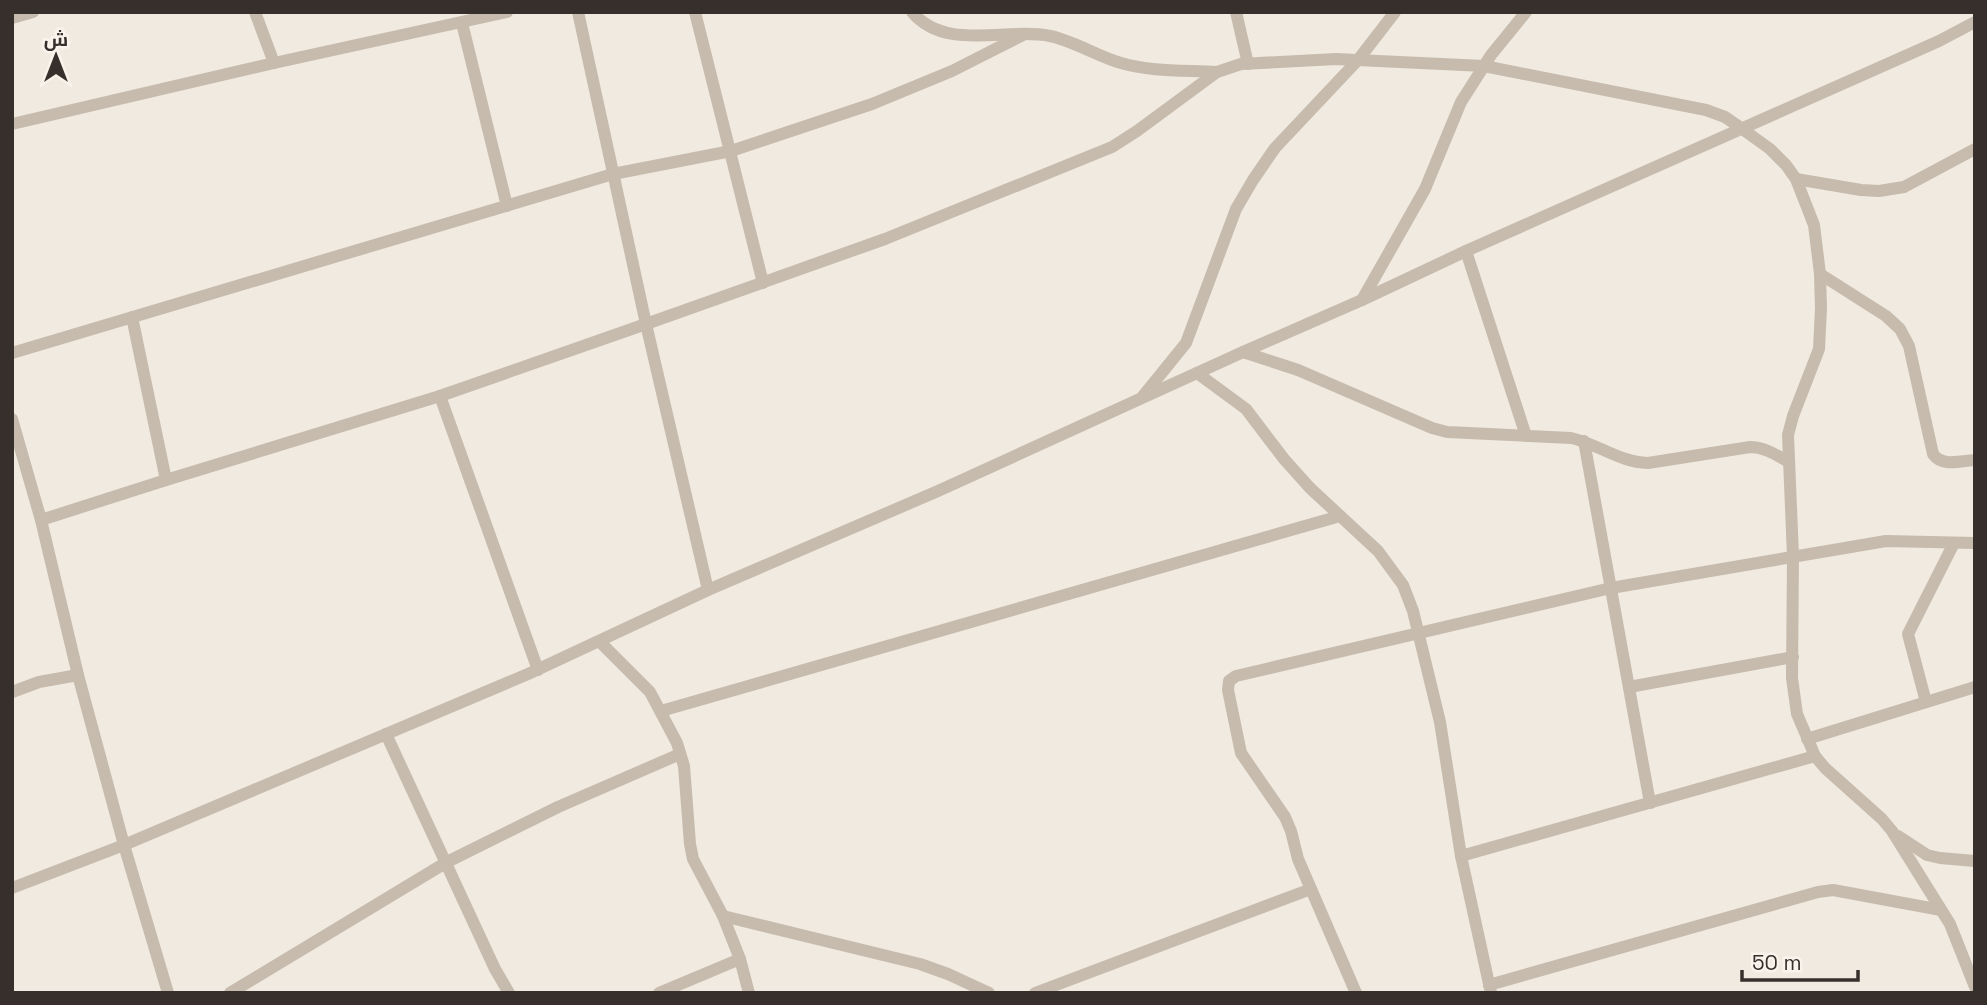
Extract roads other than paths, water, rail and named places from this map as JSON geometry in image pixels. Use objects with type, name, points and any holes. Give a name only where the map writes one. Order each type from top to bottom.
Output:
[{"type":"street","points":[[12,18],[33,12]]},
{"type":"street","points":[[255,12],[274,63]]},
{"type":"street","points":[[12,124],[507,12]]},
{"type":"street","points":[[578,12],[646,324],[708,590]]},
{"type":"street","points":[[695,12],[764,283]]},
{"type":"street","points":[[912,12],[926,25],[946,33],[1052,37],[1138,67],[1217,72]]},
{"type":"street","points":[[1236,12],[1248,64]]},
{"type":"street","points":[[1141,399],[1186,344],[1236,209],[1253,180],[1275,148],[1357,60],[1395,12]]},
{"type":"street","points":[[1362,300],[1425,188],[1461,103],[1484,66],[1526,12]]},
{"type":"street","points":[[12,888],[124,845],[538,670],[708,590],[938,491],[1466,251],[1939,41],[1975,22]]},
{"type":"street","points":[[462,23],[506,206]]},
{"type":"street","points":[[12,353],[613,174],[731,151],[872,104],[953,71],[1025,34]]},
{"type":"street","points":[[41,520],[440,396],[885,239],[1112,147],[1217,72],[1241,64],[1357,60],[1484,66],[1706,110],[1725,117],[1770,149],[1786,165],[1796,179],[1818,243],[1821,308],[1819,349],[1788,435],[1793,556],[1794,698],[1797,715],[1815,756],[1892,831],[1950,924],[1975,987]]},
{"type":"street","points":[[1796,179],[1861,190],[1880,191],[1904,187],[1975,149]]},
{"type":"street","points":[[1466,251],[1526,436]]},
{"type":"street","points":[[1820,274],[1886,316],[1900,329],[1909,346],[1933,454],[1937,460],[1975,460]]},
{"type":"street","points":[[132,317],[166,480]]},
{"type":"street","points":[[1243,352],[1298,370],[1447,432],[1571,438],[1635,463],[1750,447],[1758,447],[1789,462]]},
{"type":"street","points":[[1198,373],[1246,409],[1310,488],[1378,551],[1403,585],[1413,611],[1440,722],[1461,856],[1490,989],[1818,891],[1833,890],[1941,909]]},
{"type":"street","points":[[440,396],[538,670]]},
{"type":"street","points":[[12,419],[41,520],[78,675],[124,845],[168,993]]},
{"type":"street","points":[[1584,441],[1650,803]]},
{"type":"street","points":[[661,711],[1340,516]]},
{"type":"street","points":[[1356,993],[1298,859],[1285,817],[1241,753],[1228,690],[1229,681],[1236,676],[1611,588],[1886,541],[1975,543]]},
{"type":"street","points":[[1926,702],[1908,634],[1954,543]]},
{"type":"street","points":[[600,642],[650,692],[677,743],[684,766],[692,859],[723,916],[740,959],[749,993]]},
{"type":"street","points":[[1629,687],[1793,657]]},
{"type":"street","points":[[12,692],[39,682],[78,675]]},
{"type":"street","points":[[1807,739],[1975,687]]},
{"type":"street","points":[[386,734],[495,969],[509,993]]},
{"type":"street","points":[[230,993],[447,862],[558,807],[680,754]]},
{"type":"street","points":[[1461,856],[1815,756]]},
{"type":"street","points":[[1892,831],[1927,855],[1975,860]]},
{"type":"street","points":[[1035,993],[1311,889]]},
{"type":"street","points":[[723,916],[920,964],[989,993]]},
{"type":"street","points":[[659,993],[740,959]]}]
